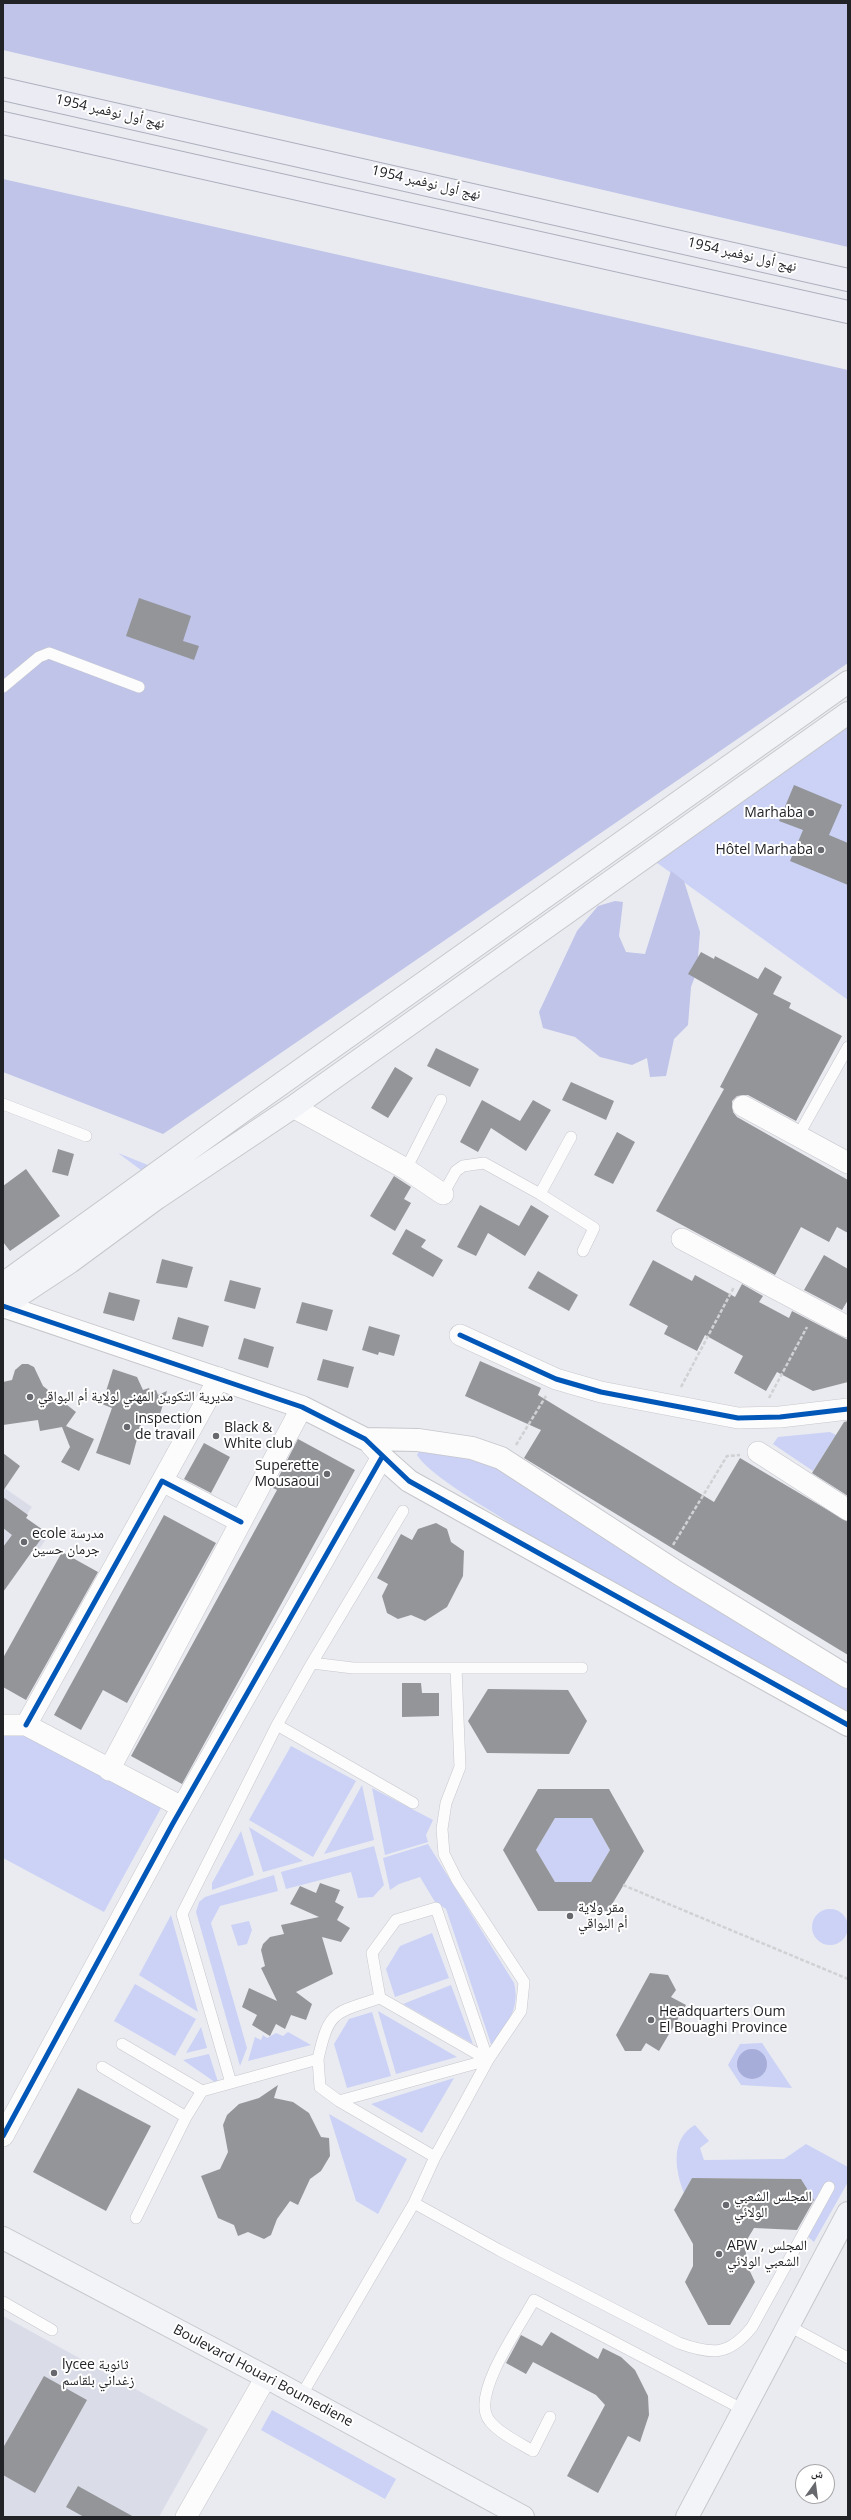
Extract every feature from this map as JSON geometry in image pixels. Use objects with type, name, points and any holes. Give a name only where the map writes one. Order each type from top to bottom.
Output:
[{"type":"main road","name":"نهج أول نوفمبر 1954","points":[[3,89],[848,280]]},
{"type":"main road","points":[[3,123],[848,312]]},
{"type":"main road","points":[[3,1284],[240,1113],[848,682]]},
{"type":"main road","points":[[3,1306],[70,1262],[157,1198],[294,1106],[848,713]]},
{"type":"main road","points":[[687,2517],[742,2409],[789,2326],[848,2213]]},
{"type":"main road","name":"Boulevard Houari Boumediene","points":[[3,2238],[266,2377],[522,2517]]},
{"type":"street","points":[[294,1106],[406,1169],[442,1194]]},
{"type":"street","points":[[743,1106],[848,1163]]},
{"type":"street","points":[[682,1239],[848,1327]]},
{"type":"street","points":[[3,1306],[302,1407],[365,1439],[382,1458],[409,1481],[848,1724]]},
{"type":"street","points":[[460,1335],[556,1379],[600,1392],[738,1418],[780,1417],[848,1409]]},
{"type":"street","points":[[26,1725],[219,1378]]},
{"type":"street","points":[[109,1770],[302,1407]]},
{"type":"street","points":[[365,1439],[418,1440],[472,1448],[507,1461],[662,1563],[848,1677]]},
{"type":"street","points":[[758,1452],[848,1510]]},
{"type":"street","points":[[3,2136],[182,1807],[382,1458]]},
{"type":"street","points":[[162,1481],[241,1522]]},
{"type":"street","points":[[3,1725],[26,1725],[109,1770],[182,1807]]},
{"type":"street","points":[[186,2517],[266,2377]]},
{"type":"lane","points":[[3,688],[39,657],[49,653],[139,687]]},
{"type":"lane","points":[[798,1136],[848,1047]]},
{"type":"lane","points":[[406,1169],[440,1100]]},
{"type":"lane","points":[[3,1104],[86,1136]]},
{"type":"lane","points":[[540,1194],[572,1137]]},
{"type":"lane","points":[[442,1194],[456,1171],[463,1166],[484,1163],[540,1194],[594,1228],[583,1251]]},
{"type":"lane","points":[[231,2082],[182,1914],[276,1725],[403,1511]]},
{"type":"lane","points":[[312,1663],[353,1668],[582,1668]]},
{"type":"lane","points":[[301,2396],[414,2203],[436,2157],[488,2060],[521,2011],[524,1982],[457,1880],[444,1854],[442,1829],[446,1803],[460,1767],[456,1668]]},
{"type":"lane","points":[[276,1725],[413,1803]]},
{"type":"lane","points":[[380,1998],[372,1953],[396,1920],[436,1908],[488,2060]]},
{"type":"lane","points":[[436,2157],[339,2101],[320,2087],[318,2059],[324,2030],[338,2012],[380,1998],[488,2060]]},
{"type":"lane","points":[[122,2044],[202,2092]]},
{"type":"lane","points":[[136,2218],[186,2117],[202,2092],[231,2082],[318,2059]]},
{"type":"lane","points":[[339,2101],[488,2060]]},
{"type":"lane","points":[[102,2067],[186,2117]]},
{"type":"lane","points":[[414,2203],[499,2250],[679,2343],[696,2349],[716,2352],[737,2344],[752,2327],[830,2187]]},
{"type":"lane","points":[[550,2417],[533,2451],[498,2429],[486,2414],[485,2401],[488,2383],[534,2300],[742,2409]]},
{"type":"lane","points":[[3,2302],[52,2330]]},
{"type":"lane","points":[[789,2326],[848,2358]]},
{"type":"path","points":[[671,1405],[743,1271]]},
{"type":"path","points":[[758,1418],[816,1310]]},
{"type":"path","points":[[507,1461],[556,1379]]},
{"type":"path","points":[[662,1563],[727,1456],[758,1452]]},
{"type":"path","points":[[623,1885],[848,1979]]},
{"type":"shaded area","points":[[3,3],[848,3],[848,247],[3,50]]},
{"type":"shaded area","points":[[3,179],[848,370],[848,663],[163,1134],[3,1072]]},
{"type":"shaded area","points":[[848,722],[848,1000],[653,860]]},
{"type":"shaded area","points":[[671,871],[684,881],[700,932],[697,971],[691,987],[688,1025],[674,1039],[666,1076],[650,1077],[647,1058],[632,1065],[600,1057],[575,1037],[543,1028],[539,1012],[577,931],[598,906],[615,901],[623,902],[619,936],[626,952],[645,954]]},
{"type":"shaded area","points":[[118,1153],[153,1167],[145,1173]]},
{"type":"shaded area","points":[[830,1432],[836,1435],[813,1471],[773,1444],[778,1437]]},
{"type":"shaded area","points":[[428,1450],[490,1463],[848,1690],[848,1717],[669,1618],[537,1541],[452,1486],[431,1470],[417,1455],[419,1451]]},
{"type":"shaded area","name":"ecole مدرسة جرمان حسين","points":[[3,1487],[32,1507],[25,1517],[49,1535],[37,1552],[33,1550],[5,1590]]},
{"type":"shaded area","points":[[26,1725],[166,1799],[104,1912],[3,1858],[3,1734]]},
{"type":"shaded area","points":[[291,1746],[356,1781],[313,1857],[249,1820]]},
{"type":"shaded area","points":[[362,1785],[374,1840],[324,1854]]},
{"type":"shaded area","points":[[372,1788],[433,1820],[426,1835],[428,1842],[385,1855]]},
{"type":"shaded area","points":[[555,1818],[592,1818],[610,1850],[591,1882],[555,1882],[536,1850]]},
{"type":"shaded area","points":[[249,1827],[303,1861],[263,1872]]},
{"type":"shaded area","points":[[241,1831],[254,1875],[212,1890],[212,1883]]},
{"type":"shaded area","points":[[428,1844],[514,1983],[516,1992],[514,2009],[507,2025],[492,2047],[446,1909],[435,1902],[420,1877],[399,1884],[390,1890],[383,1858]]},
{"type":"shaded area","points":[[374,1846],[384,1885],[373,1897],[358,1898],[351,1872],[286,1889],[281,1872]]},
{"type":"shaded area","points":[[274,1875],[278,1891],[220,1906],[211,1923],[247,2048],[240,2066],[196,1912],[199,1902],[205,1897]]},
{"type":"shaded area","points":[[830,1909],[843,1914],[848,1927],[843,1940],[830,1945],[817,1940],[812,1927],[817,1914]]},
{"type":"shaded area","points":[[171,1915],[198,2012],[139,1975]]},
{"type":"shaded area","points":[[249,1921],[252,1930],[247,1944],[238,1946],[231,1925]]},
{"type":"shaded area","points":[[432,1933],[449,1978],[395,1997],[386,1969],[400,1946]]},
{"type":"shaded area","points":[[135,1984],[196,2019],[175,2056],[114,2021]]},
{"type":"shaded area","points":[[451,1985],[473,2044],[403,2004]]},
{"type":"shaded area","points":[[378,2011],[457,2057],[396,2074]]},
{"type":"shaded area","points":[[372,2012],[391,2076],[347,2088],[334,2044],[349,2019]]},
{"type":"shaded area","points":[[201,2027],[207,2048],[186,2053]]},
{"type":"shaded area","points":[[288,2032],[311,2045],[248,2061],[255,2037],[261,2040],[263,2035],[267,2038],[276,2033],[283,2036]]},
{"type":"shaded area","points":[[762,2043],[792,2088],[741,2085],[728,2065],[740,2044]]},
{"type":"shaded area","points":[[752,2049],[758,2050],[766,2058],[766,2070],[758,2078],[752,2079],[746,2078],[738,2070],[737,2064],[738,2058],[746,2050]]},
{"type":"shaded area","points":[[209,2054],[219,2085],[183,2060]]},
{"type":"shaded area","points":[[454,2078],[422,2133],[371,2104]]},
{"type":"shaded area","points":[[329,2114],[407,2159],[378,2214],[356,2201]]},
{"type":"shaded area","points":[[695,2125],[709,2141],[700,2148],[704,2160],[784,2159],[806,2144],[848,2167],[848,2182],[814,2242],[800,2230],[816,2205],[801,2179],[692,2178],[684,2193],[678,2175],[678,2147],[681,2138]]},
{"type":"shaded area","name":"lycee ثانوية زغداني بلقاسم","points":[[3,2316],[208,2429],[159,2517],[3,2517]]},
{"type":"shaded area","points":[[272,2410],[396,2479],[385,2499],[261,2430]]},
{"type":"building","points":[[139,598],[191,616],[183,641],[199,646],[194,660],[126,636]]},
{"type":"building","points":[[794,785],[842,805],[829,835],[848,843],[848,885],[790,861],[803,830],[779,821]]},
{"type":"building","points":[[701,952],[714,959],[715,956],[758,979],[765,967],[782,977],[773,994],[791,1003],[789,1008],[842,1036],[796,1121],[748,1095],[737,1096],[732,1101],[733,1112],[737,1117],[848,1180],[848,1233],[837,1227],[829,1242],[801,1227],[775,1275],[656,1211],[724,1089],[720,1087],[758,1014],[688,974]]},
{"type":"building","points":[[436,1048],[479,1069],[470,1087],[427,1066]]},
{"type":"building","points":[[395,1067],[413,1078],[388,1118],[371,1108]]},
{"type":"building","points":[[571,1082],[614,1101],[606,1120],[562,1100]]},
{"type":"building","points":[[482,1100],[520,1121],[533,1100],[551,1110],[526,1151],[491,1128],[478,1152],[460,1142]]},
{"type":"building","points":[[617,1132],[635,1142],[613,1184],[594,1175]]},
{"type":"building","points":[[58,1149],[74,1154],[68,1176],[52,1172]]},
{"type":"building","points":[[26,1169],[60,1216],[10,1251],[3,1242],[3,1186]]},
{"type":"building","points":[[394,1176],[411,1187],[404,1199],[411,1203],[395,1231],[370,1216]]},
{"type":"building","points":[[480,1205],[519,1226],[531,1205],[549,1216],[525,1256],[488,1233],[476,1256],[457,1247]]},
{"type":"building","points":[[406,1229],[426,1240],[421,1247],[443,1260],[433,1277],[392,1254]]},
{"type":"building","points":[[824,1255],[848,1269],[848,1300],[842,1310],[804,1290]]},
{"type":"building","points":[[162,1259],[193,1267],[187,1288],[156,1283]]},
{"type":"building","points":[[653,1260],[692,1281],[695,1275],[735,1297],[742,1284],[763,1296],[759,1302],[789,1318],[792,1311],[848,1340],[848,1382],[813,1391],[777,1372],[766,1391],[734,1373],[743,1356],[705,1335],[697,1351],[664,1334],[668,1326],[629,1305]]},
{"type":"building","points":[[538,1271],[578,1295],[569,1311],[528,1288]]},
{"type":"building","points":[[230,1280],[261,1288],[255,1309],[224,1301]]},
{"type":"building","points":[[109,1292],[140,1300],[134,1321],[103,1313]]},
{"type":"building","points":[[302,1302],[333,1310],[327,1331],[296,1323]]},
{"type":"building","points":[[178,1317],[209,1326],[203,1347],[172,1339]]},
{"type":"building","points":[[369,1326],[400,1335],[394,1356],[379,1352],[378,1355],[362,1350]]},
{"type":"building","points":[[244,1338],[274,1347],[268,1368],[238,1359]]},
{"type":"building","points":[[323,1359],[354,1367],[348,1388],[317,1380]]},
{"type":"building","points":[[480,1361],[541,1388],[538,1395],[714,1502],[740,1458],[848,1522],[848,1655],[524,1458],[541,1430],[465,1396]]},
{"type":"building","points":[[22,1364],[28,1364],[34,1367],[43,1386],[76,1412],[66,1426],[94,1439],[79,1471],[61,1462],[70,1447],[62,1427],[40,1431],[38,1420],[3,1425],[3,1382],[12,1380],[15,1370]]},
{"type":"building","points":[[113,1369],[137,1377],[143,1390],[149,1388],[151,1392],[156,1390],[158,1395],[167,1391],[158,1421],[143,1417],[130,1465],[96,1453],[112,1408],[102,1404]]},
{"type":"building","points":[[848,1421],[848,1496],[812,1473],[844,1422]]},
{"type":"building","points":[[298,1439],[355,1470],[182,1784],[131,1756],[277,1490],[273,1488]]},
{"type":"building","points":[[204,1443],[230,1457],[211,1493],[184,1479]]},
{"type":"building","points":[[3,1453],[20,1466],[3,1491]]},
{"type":"building","name":"ecole مدرسة جرمان حسين","points":[[3,1497],[28,1515],[26,1518],[46,1532],[3,1592],[3,1547],[12,1535],[3,1528]]},
{"type":"building","points":[[164,1515],[216,1543],[127,1703],[103,1690],[81,1730],[54,1715]]},
{"type":"building","points":[[436,1523],[447,1529],[451,1542],[464,1551],[463,1576],[447,1607],[425,1621],[411,1615],[398,1619],[387,1613],[382,1596],[388,1584],[377,1578],[401,1534],[412,1540],[418,1529]]},
{"type":"building","points":[[62,1552],[98,1572],[26,1700],[3,1687],[3,1658]]},
{"type":"building","points":[[402,1683],[421,1683],[422,1693],[439,1693],[439,1716],[402,1717]]},
{"type":"building","points":[[488,1689],[568,1690],[587,1721],[569,1754],[487,1753],[468,1721]]},
{"type":"building","points":[[538,1789],[609,1789],[644,1851],[608,1911],[538,1911],[503,1850]],"holes":[[[555,1818],[592,1818],[610,1850],[591,1882],[555,1882],[536,1850]]]},
{"type":"building","points":[[320,1883],[340,1890],[335,1902],[344,1907],[337,1920],[350,1928],[341,1942],[322,1937],[333,1974],[296,1992],[312,2004],[306,2020],[291,2015],[285,2029],[276,2024],[270,2036],[252,2025],[257,2015],[242,2007],[249,1988],[277,2001],[261,1968],[265,1966],[261,1950],[263,1944],[270,1937],[284,1934],[281,1925],[319,1917],[290,1904],[300,1886],[316,1893]]},
{"type":"building","name":"Headquarters Oum El Bouaghi Province","points":[[650,1973],[668,1975],[676,1990],[671,1997],[686,2005],[659,2051],[646,2043],[641,2051],[625,2051],[616,2035]]},
{"type":"building","points":[[278,2085],[274,2098],[293,2102],[309,2113],[321,2137],[329,2138],[330,2156],[321,2171],[310,2179],[298,2205],[290,2201],[277,2219],[271,2235],[264,2239],[248,2232],[238,2236],[234,2225],[218,2218],[201,2176],[220,2169],[228,2152],[223,2125],[227,2115],[239,2104],[259,2098]]},
{"type":"building","points":[[78,2088],[151,2126],[106,2211],[33,2172]]},
{"type":"building","name":"APW , المجلس الشعبي الولائي","points":[[692,2178],[801,2179],[814,2200],[797,2230],[754,2228],[745,2243],[747,2265],[755,2282],[730,2325],[708,2325],[685,2282],[693,2266],[693,2244],[674,2210]]},
{"type":"building","points":[[551,2332],[598,2359],[603,2348],[621,2357],[635,2370],[648,2396],[649,2415],[640,2442],[628,2436],[598,2493],[567,2476],[605,2405],[596,2395],[533,2362],[526,2374],[506,2363],[521,2335],[542,2346]]},
{"type":"building","points":[[44,2376],[87,2400],[35,2493],[3,2475],[3,2448]]},
{"type":"building","points":[[78,2486],[134,2517],[84,2517],[66,2507]]},
{"type":"cycle path","points":[[3,1306],[302,1407],[365,1439],[409,1481],[848,1725]]},
{"type":"cycle path","points":[[460,1335],[556,1379],[601,1392],[738,1418],[780,1417],[848,1409]]},
{"type":"cycle path","points":[[3,2136],[172,1825],[382,1457]]},
{"type":"cycle path","points":[[26,1725],[162,1481],[241,1522]]},
{"type":"place","name":"Marhaba","points":[[811,813]]},
{"type":"place","name":"Hôtel Marhaba","points":[[821,850]]},
{"type":"place","name":"مديرية التكوين المهني لولاية أم البواقي","points":[[30,1397]]},
{"type":"place","name":"inspection de travail","points":[[127,1427]]},
{"type":"place","name":"Black & White club","points":[[216,1436]]},
{"type":"place","name":"Superette Mousaoui","points":[[327,1474]]},
{"type":"place","name":"ecole مدرسة جرمان حسين","points":[[24,1542]]},
{"type":"place","name":"مقر ولاية أم البواقي","points":[[570,1916]]},
{"type":"place","name":"Headquarters Oum El Bouaghi Province","points":[[651,2020]]},
{"type":"place","name":"المجلس الشعبي الولائي","points":[[726,2205]]},
{"type":"place","name":"APW , المجلس الشعبي الولائي","points":[[719,2254]]},
{"type":"place","name":"lycee ثانوية زغداني بلقاسم","points":[[54,2373]]}]
